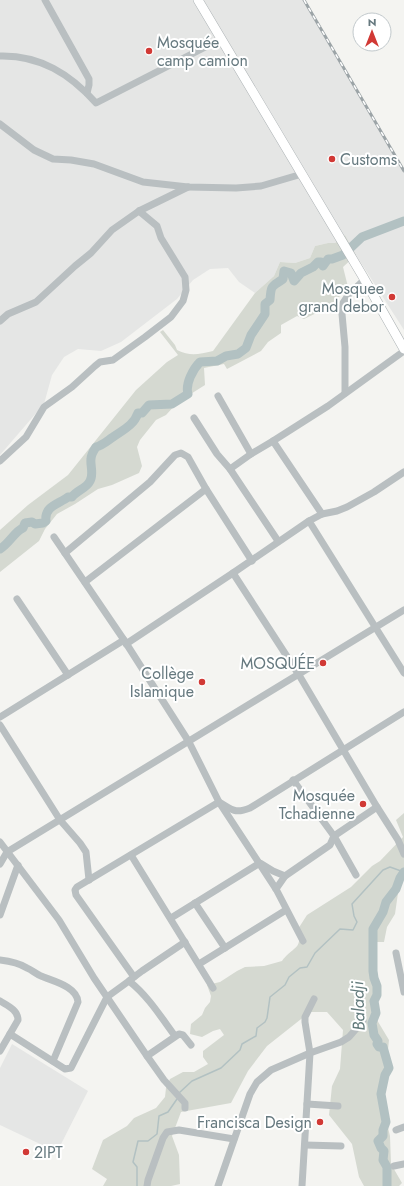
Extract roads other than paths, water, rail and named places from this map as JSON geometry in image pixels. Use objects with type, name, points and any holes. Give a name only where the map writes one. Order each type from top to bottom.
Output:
[{"type":"main road","points":[[198,0],[302,174],[404,350]]},
{"type":"street","points":[[45,0],[89,79],[87,93]]},
{"type":"street","points":[[0,56],[15,56],[39,62],[57,70],[87,93],[96,103],[221,39]]},
{"type":"street","points":[[0,124],[34,150],[53,159],[94,164],[143,182],[188,187],[236,188],[261,186],[302,174]]},
{"type":"street","points":[[0,321],[8,314],[36,302],[91,253],[112,230],[139,211],[188,187]]},
{"type":"street","points":[[0,462],[26,437],[44,408],[72,387],[100,362],[113,360],[171,317],[183,301],[186,290],[185,278],[161,238],[157,226],[139,211]]},
{"type":"street","points":[[345,393],[345,347],[342,314],[343,303],[349,294],[364,280]]},
{"type":"street","points":[[230,469],[251,454],[328,406],[404,350]]},
{"type":"street","points":[[218,396],[251,454]]},
{"type":"street","points":[[194,418],[217,454],[230,469],[278,541]]},
{"type":"street","points":[[273,441],[322,514]]},
{"type":"street","points":[[65,553],[150,482],[175,455],[181,453],[188,457],[206,489],[252,560]]},
{"type":"street","points":[[0,717],[125,642],[233,573],[309,521],[322,514],[347,507],[374,492],[404,472]]},
{"type":"street","points":[[85,582],[206,489]]},
{"type":"street","points":[[309,521],[404,673]]},
{"type":"street","points":[[54,537],[125,642],[189,742],[219,802],[276,889],[303,941]]},
{"type":"street","points":[[233,573],[299,675],[403,851]]},
{"type":"street","points":[[17,599],[68,675]]},
{"type":"street","points":[[0,864],[7,852],[404,610]]},
{"type":"street","points":[[219,802],[233,810],[240,812],[250,808],[404,712]]},
{"type":"street","points":[[0,724],[60,820],[86,852],[89,880]]},
{"type":"street","points":[[293,780],[334,836],[356,875]]},
{"type":"street","points":[[175,1036],[147,997],[131,979],[76,895],[75,890],[77,887],[219,802]]},
{"type":"street","points":[[276,889],[285,876],[330,844],[334,836],[377,807]]},
{"type":"street","points":[[0,842],[59,920],[106,997],[146,1056],[164,1080],[185,1103],[186,1108]]},
{"type":"street","points":[[131,855],[213,988]]},
{"type":"street","points":[[260,863],[285,876]]},
{"type":"street","points":[[170,918],[260,863]]},
{"type":"street","points":[[0,915],[18,865]]},
{"type":"street","points":[[195,903],[225,948]]},
{"type":"street","points":[[199,964],[286,910]]},
{"type":"street","points":[[10,1034],[65,1070],[71,1068],[106,997],[186,942]]},
{"type":"street","points":[[396,953],[404,992]]},
{"type":"street","points":[[0,960],[10,961],[27,968],[40,976],[64,985],[75,994],[78,999],[53,1061]]},
{"type":"street","points":[[302,1186],[310,1053],[305,1022],[314,999]]},
{"type":"street","points":[[0,1001],[15,1011],[18,1015],[18,1020],[0,1051]]},
{"type":"street","points":[[218,1186],[250,1094],[257,1082],[271,1070],[310,1053],[341,1042],[349,1037],[363,1021]]},
{"type":"street","points":[[146,1056],[179,1034],[184,1035],[191,1045]]},
{"type":"street","points":[[307,1104],[338,1106]]},
{"type":"street","points":[[396,1130],[404,1127]]},
{"type":"street","points":[[147,1186],[166,1132],[179,1130],[234,1139]]},
{"type":"street","points":[[305,1145],[341,1146]]},
{"type":"street","points":[[394,1166],[404,1164]]},
{"type":"waterway","points":[[0,549],[23,528],[25,523],[43,523],[46,521],[47,512],[53,506],[68,497],[72,497],[88,484],[92,475],[91,457],[96,447],[105,443],[128,427],[134,421],[138,413],[142,413],[149,405],[172,404],[188,394],[187,390],[190,377],[200,362],[217,361],[226,356],[238,354],[246,348],[251,335],[265,314],[265,304],[270,300],[272,288],[283,279],[284,271],[291,273],[294,281],[301,273],[313,267],[318,262],[321,262],[323,266],[328,259],[343,255],[362,237],[404,221]]},
{"type":"waterway","points":[[179,1093],[192,1081],[221,1068],[240,1050],[242,1044],[256,1036],[257,1028],[265,1022],[267,1018],[270,997],[285,985],[289,977],[300,968],[307,967],[315,953],[340,929],[353,930],[357,922],[354,916],[352,904],[383,870],[390,867],[404,872]]},
{"type":"waterway","name":"Baladji","points":[[387,1186],[387,1167],[383,1160],[384,1151],[378,1141],[383,1136],[383,1130],[386,1122],[381,1094],[385,1075],[389,1068],[383,1047],[379,1047],[377,1044],[378,1041],[374,1035],[372,1023],[376,1013],[374,1001],[377,995],[377,986],[373,971],[373,929],[383,912],[386,902],[396,889],[404,872]]},
{"type":"waterway","points":[[137,1186],[137,1167],[133,1162],[138,1141],[148,1141],[157,1134],[159,1116],[168,1112],[177,1099]]},
{"type":"railway","points":[[304,0],[404,171]]},
{"type":"place","name":"Mosquée camp camion","points":[[149,51]]},
{"type":"place","name":"Customs","points":[[332,159]]},
{"type":"place","name":"Mosquee grand debor","points":[[392,297]]},
{"type":"place","name":"MOSQUÉE","points":[[323,663]]},
{"type":"place","name":"Collège Islamique","points":[[202,682]]},
{"type":"place","name":"Mosquée Tchadienne","points":[[363,804]]},
{"type":"place","name":"Francisca Design","points":[[320,1122]]},
{"type":"place","name":"2IPT","points":[[26,1152]]}]
